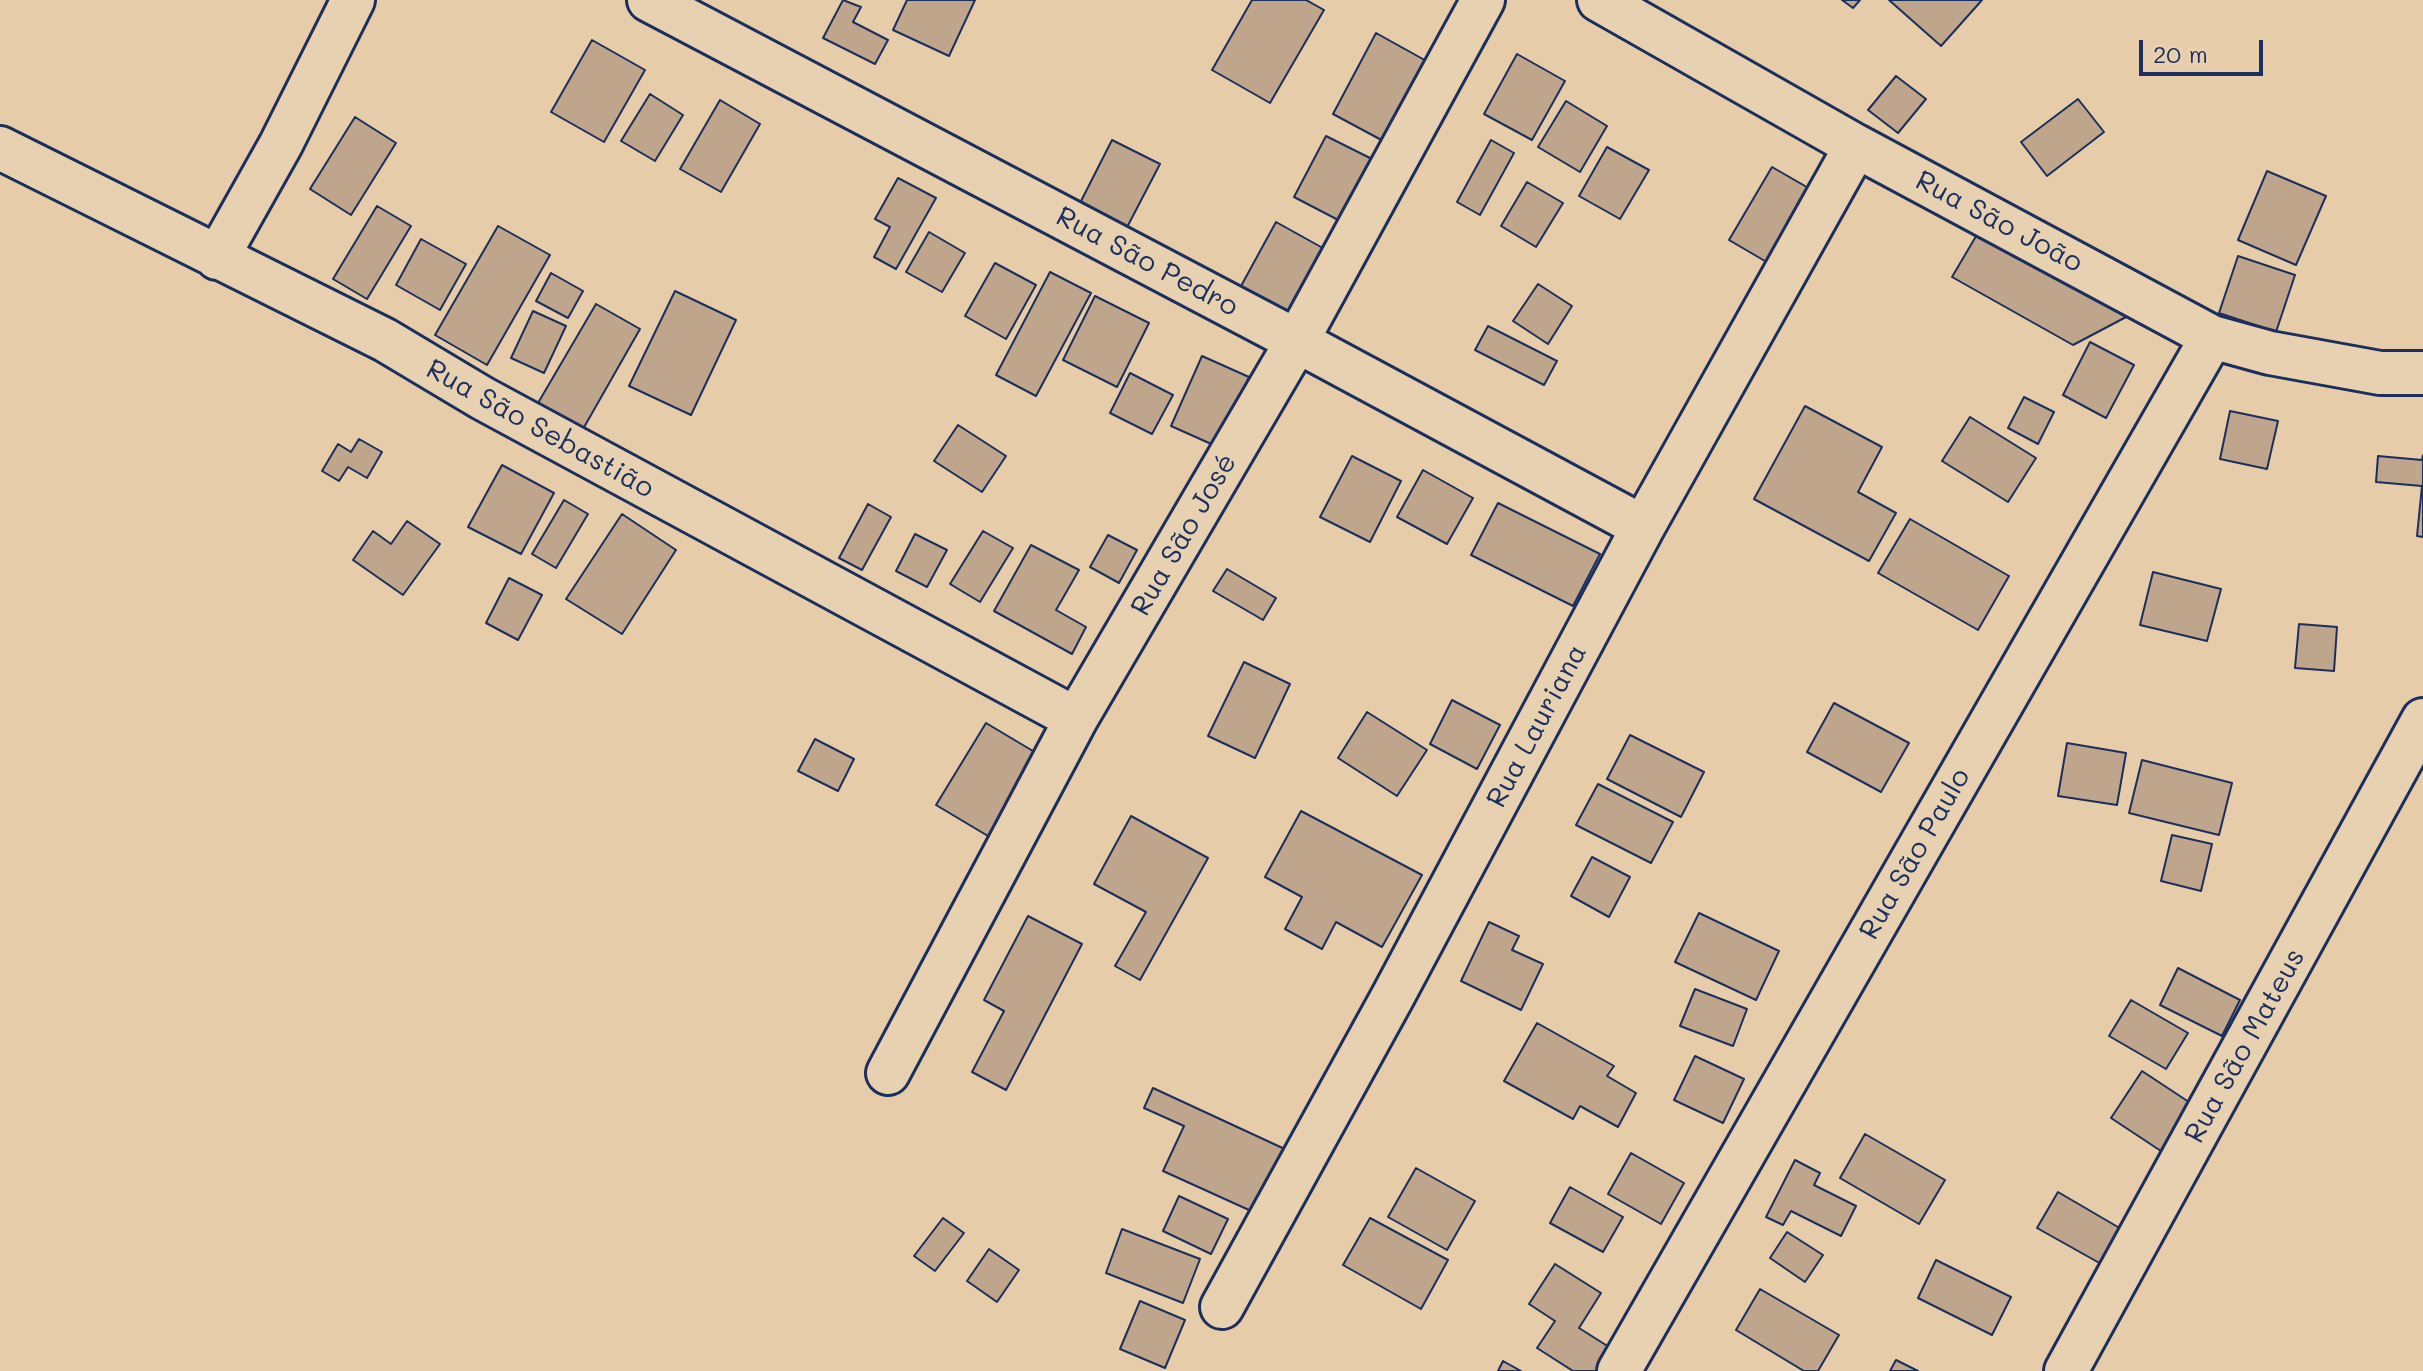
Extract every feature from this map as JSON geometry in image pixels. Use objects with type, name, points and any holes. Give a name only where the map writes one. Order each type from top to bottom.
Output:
[{"type":"street","points":[[217,258],[281,144],[353,0]]},
{"type":"street","name":"Rua São Pedro","points":[[649,0],[1643,527]]},
{"type":"street","name":"Rua São José","points":[[888,1073],[1076,719],[1297,341],[1483,0]]},
{"type":"street","name":"Rua São João","points":[[1599,0],[1856,146],[2212,337],[2270,353],[2380,373],[2423,373]]},
{"type":"street","name":"Rua Lauriana","points":[[1222,1307],[1393,996],[1643,527],[1856,146]]},
{"type":"street","name":"Rua São Sebastião","points":[[0,148],[385,340],[495,406],[1076,719]]},
{"type":"street","name":"Rua São Paulo","points":[[1619,1371],[2212,337]]},
{"type":"street","name":"Rua São Mateus","points":[[2066,1371],[2423,720]]},
{"type":"building","points":[[843,0],[861,7],[853,22],[888,40],[875,64],[823,38]]},
{"type":"building","points":[[907,0],[975,0],[949,56],[893,30]]},
{"type":"building","points":[[1252,0],[1306,0],[1324,10],[1270,103],[1212,70]]},
{"type":"building","points":[[1842,0],[1860,0],[1853,8]]},
{"type":"building","points":[[1889,0],[1982,0],[1941,46]]},
{"type":"building","points":[[1376,33],[1430,63],[1387,143],[1333,114]]},
{"type":"building","points":[[592,40],[645,70],[604,142],[551,112]]},
{"type":"building","points":[[1517,54],[1565,81],[1532,140],[1484,114]]},
{"type":"building","points":[[1896,76],[1926,99],[1898,133],[1868,110]]},
{"type":"building","points":[[650,94],[683,115],[655,161],[621,141]]},
{"type":"building","points":[[2078,99],[2104,132],[2047,176],[2021,142]]},
{"type":"building","points":[[720,100],[760,124],[721,192],[680,169]]},
{"type":"building","points":[[1566,101],[1607,126],[1580,172],[1538,147]]},
{"type":"building","points":[[355,117],[396,143],[351,215],[310,189]]},
{"type":"building","points":[[1326,136],[1376,161],[1344,223],[1294,197]]},
{"type":"building","points":[[1112,140],[1160,164],[1124,233],[1077,209]]},
{"type":"building","points":[[1491,140],[1514,153],[1480,215],[1457,202]]},
{"type":"building","points":[[1607,147],[1649,170],[1620,219],[1579,196]]},
{"type":"building","points":[[1772,167],[1812,190],[1770,264],[1729,240]]},
{"type":"building","points":[[2267,171],[2326,196],[2296,265],[2238,240]]},
{"type":"building","points":[[898,178],[936,198],[896,269],[874,257],[890,227],[875,219]]},
{"type":"building","points":[[1527,182],[1563,203],[1536,247],[1501,226]]},
{"type":"building","points":[[377,206],[411,226],[367,299],[333,279]]},
{"type":"building","points":[[1276,222],[1330,252],[1289,326],[1235,297]]},
{"type":"building","points":[[498,226],[550,255],[487,365],[435,335]]},
{"type":"building","points":[[1982,226],[2128,316],[2073,345],[1952,277]]},
{"type":"building","points":[[929,232],[965,253],[942,292],[906,272]]},
{"type":"building","points":[[421,239],[466,264],[440,310],[396,285]]},
{"type":"building","points":[[2238,256],[2295,275],[2276,332],[2219,313]]},
{"type":"building","points":[[995,263],[1036,285],[1006,339],[965,316]]},
{"type":"building","points":[[1050,272],[1091,293],[1036,396],[996,375]]},
{"type":"building","points":[[551,273],[583,291],[568,318],[536,301]]},
{"type":"building","points":[[1538,284],[1572,306],[1548,344],[1513,321]]},
{"type":"building","points":[[675,291],[736,320],[691,415],[629,386]]},
{"type":"building","points":[[1095,296],[1149,323],[1117,387],[1063,360]]},
{"type":"building","points":[[596,304],[640,329],[583,429],[538,403]]},
{"type":"building","points":[[533,311],[566,326],[544,373],[511,358]]},
{"type":"building","points":[[1488,326],[1557,361],[1544,385],[1475,350]]},
{"type":"building","points":[[2090,342],[2134,365],[2106,418],[2063,395]]},
{"type":"building","points":[[1202,356],[1249,377],[1218,447],[1171,426]]},
{"type":"building","points":[[1130,373],[1173,395],[1152,434],[1110,413]]},
{"type":"building","points":[[2024,397],[2054,412],[2038,444],[2008,428]]},
{"type":"building","points":[[1805,406],[1882,447],[1858,492],[1896,513],[1869,561],[1754,499]]},
{"type":"building","points":[[2230,411],[2278,421],[2267,469],[2220,459]]},
{"type":"building","points":[[1970,417],[2036,458],[2008,502],[1942,461]]},
{"type":"building","points":[[958,425],[1006,456],[982,492],[934,461]]},
{"type":"building","points":[[359,439],[382,452],[367,478],[348,467],[339,481],[322,471],[338,444],[351,452]]},
{"type":"building","points":[[2423,455],[2423,537],[2417,536],[2422,486],[2376,482],[2378,456],[2422,460]]},
{"type":"building","points":[[1352,456],[1401,481],[1370,542],[1320,517]]},
{"type":"building","points":[[502,465],[554,493],[521,554],[468,527]]},
{"type":"building","points":[[1423,470],[1473,498],[1447,544],[1397,517]]},
{"type":"building","points":[[564,500],[588,514],[556,568],[532,554]]},
{"type":"building","points":[[1498,503],[1600,554],[1573,606],[1471,555]]},
{"type":"building","points":[[868,504],[891,517],[862,570],[839,558]]},
{"type":"building","points":[[622,514],[676,550],[622,634],[566,599]]},
{"type":"building","points":[[1910,519],[2009,576],[1978,630],[1878,573]]},
{"type":"building","points":[[407,521],[440,544],[403,595],[353,560],[373,531],[391,544]]},
{"type":"building","points":[[983,531],[1013,548],[980,602],[950,584]]},
{"type":"building","points":[[915,534],[947,550],[927,587],[896,571]]},
{"type":"building","points":[[1108,535],[1137,550],[1119,583],[1090,567]]},
{"type":"building","points":[[1031,545],[1079,570],[1056,610],[1086,627],[1072,654],[994,611]]},
{"type":"building","points":[[1227,569],[1276,598],[1263,620],[1213,591]]},
{"type":"building","points":[[2153,572],[2221,589],[2207,641],[2140,625]]},
{"type":"building","points":[[509,578],[542,595],[518,640],[486,623]]},
{"type":"building","points":[[2299,624],[2337,627],[2334,671],[2295,668]]},
{"type":"building","points":[[1244,662],[1290,684],[1255,758],[1208,736]]},
{"type":"building","points":[[1452,700],[1500,725],[1477,769],[1430,744]]},
{"type":"building","points":[[1834,703],[1909,743],[1881,792],[1807,752]]},
{"type":"building","points":[[1367,712],[1427,750],[1397,796],[1338,758]]},
{"type":"building","points":[[986,723],[1043,757],[993,839],[936,805]]},
{"type":"building","points":[[1630,735],[1704,772],[1681,817],[1607,779]]},
{"type":"building","points":[[815,739],[854,759],[838,791],[798,771]]},
{"type":"building","points":[[2067,743],[2126,753],[2117,805],[2058,796]]},
{"type":"building","points":[[2142,760],[2232,783],[2219,835],[2129,813]]},
{"type":"building","points":[[1598,784],[1673,822],[1651,863],[1576,825]]},
{"type":"building","points":[[1301,811],[1422,875],[1382,947],[1336,922],[1322,949],[1285,929],[1302,897],[1265,877]]},
{"type":"building","points":[[1131,816],[1208,858],[1140,980],[1115,966],[1146,912],[1094,884]]},
{"type":"building","points":[[2172,835],[2212,844],[2201,891],[2161,881]]},
{"type":"building","points":[[1592,857],[1630,877],[1609,917],[1571,896]]},
{"type":"building","points":[[1699,913],[1779,951],[1756,1000],[1675,962]]},
{"type":"building","points":[[1028,916],[1082,944],[1006,1090],[972,1072],[1004,1011],[984,1000]]},
{"type":"building","points":[[1489,922],[1519,936],[1512,950],[1543,964],[1521,1010],[1461,981]]},
{"type":"building","points":[[2178,968],[2240,1000],[2222,1036],[2160,1005]]},
{"type":"building","points":[[1695,989],[1747,1009],[1733,1046],[1680,1026]]},
{"type":"building","points":[[2131,1000],[2188,1033],[2166,1069],[2109,1036]]},
{"type":"building","points":[[1537,1023],[1614,1066],[1607,1076],[1636,1093],[1618,1127],[1580,1106],[1573,1119],[1504,1081]]},
{"type":"building","points":[[1695,1056],[1744,1079],[1723,1123],[1674,1100]]},
{"type":"building","points":[[2142,1071],[2201,1110],[2170,1157],[2111,1118]]},
{"type":"building","points":[[1153,1088],[1289,1151],[1260,1215],[1163,1171],[1184,1126],[1144,1108]]},
{"type":"building","points":[[1865,1134],[1945,1180],[1919,1224],[1840,1178]]},
{"type":"building","points":[[1631,1153],[1684,1183],[1661,1224],[1608,1194]]},
{"type":"building","points":[[1795,1160],[1820,1173],[1814,1185],[1856,1206],[1841,1236],[1791,1211],[1783,1225],[1766,1217]]},
{"type":"building","points":[[1416,1168],[1475,1201],[1447,1250],[1388,1217]]},
{"type":"building","points":[[1570,1187],[1623,1217],[1603,1252],[1550,1223]]},
{"type":"building","points":[[2058,1192],[2123,1230],[2103,1265],[2037,1228]]},
{"type":"building","points":[[1179,1196],[1228,1219],[1211,1254],[1163,1231]]},
{"type":"building","points":[[943,1218],[964,1233],[935,1271],[914,1256]]},
{"type":"building","points":[[1370,1218],[1448,1260],[1421,1309],[1343,1265]]},
{"type":"building","points":[[1122,1229],[1200,1259],[1183,1303],[1106,1273]]},
{"type":"building","points":[[1787,1232],[1823,1255],[1805,1282],[1770,1258]]},
{"type":"building","points":[[989,1249],[1019,1270],[997,1302],[967,1281]]},
{"type":"building","points":[[1936,1260],[2011,1297],[1992,1335],[1918,1298]]},
{"type":"building","points":[[1555,1264],[1601,1293],[1579,1328],[1617,1352],[1605,1371],[1573,1371],[1537,1348],[1555,1321],[1529,1304]]},
{"type":"building","points":[[1760,1289],[1839,1335],[1818,1371],[1804,1371],[1736,1330]]},
{"type":"building","points":[[1140,1301],[1185,1320],[1165,1368],[1120,1349]]},
{"type":"building","points":[[1896,1360],[1918,1371],[1890,1371]]},
{"type":"building","points":[[1503,1361],[1521,1371],[1498,1371]]}]
